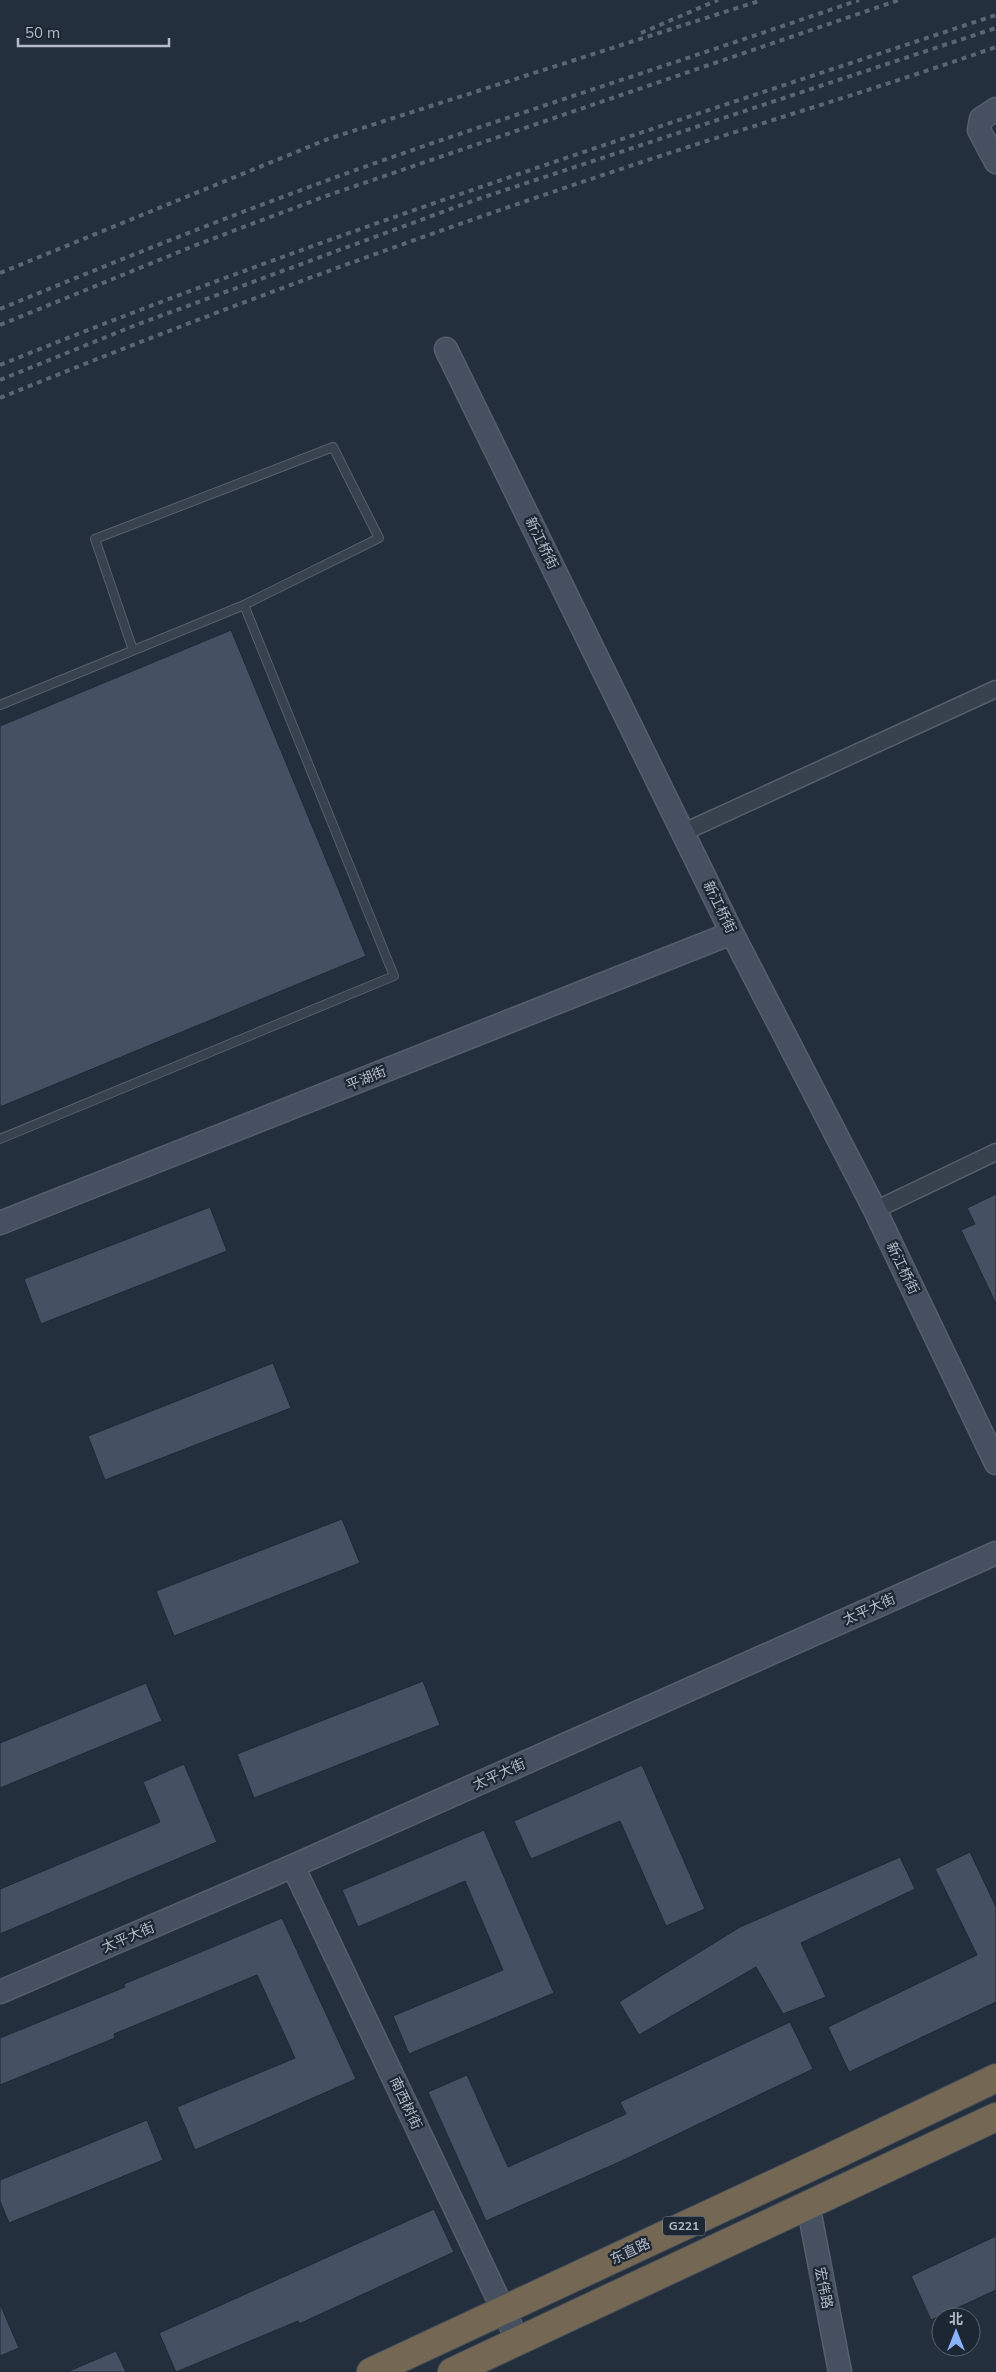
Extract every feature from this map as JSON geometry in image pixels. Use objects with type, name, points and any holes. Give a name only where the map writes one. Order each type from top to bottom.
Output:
[{"type":"highway","name":"东直路","points":[[371,2372],[996,2078]]},
{"type":"highway","name":"G221","points":[[452,2372],[996,2117]]},
{"type":"main road","points":[[996,109],[981,119],[979,130],[996,162]]},
{"type":"main road","name":"新江桥街","points":[[446,349],[732,933],[875,1210],[996,1463]]},
{"type":"main road","name":"平湖街","points":[[0,1223],[732,933]]},
{"type":"main road","name":"太平大街","points":[[0,1992],[293,1866],[996,1553]]},
{"type":"main road","name":"南西树街","points":[[293,1866],[518,2341]]},
{"type":"main road","name":"宏伟路","points":[[808,2204],[840,2372]]},
{"type":"street","points":[[684,832],[996,689]]},
{"type":"street","points":[[875,1210],[996,1152]]},
{"type":"lane","points":[[0,705],[133,650],[244,604],[379,538],[333,447],[95,539],[133,650]]},
{"type":"lane","points":[[0,1139],[394,976],[244,604]]},
{"type":"building","points":[[231,630],[366,956],[0,1107],[0,726]]},
{"type":"building","points":[[996,1194],[996,1304],[961,1230],[975,1224],[967,1208]]},
{"type":"building","points":[[210,1207],[227,1251],[41,1324],[24,1279]]},
{"type":"building","points":[[273,1363],[291,1408],[105,1480],[88,1436]]},
{"type":"building","points":[[342,1519],[360,1563],[174,1636],[156,1591]]},
{"type":"building","points":[[423,1681],[440,1725],[254,1798],[237,1754]]},
{"type":"building","points":[[146,1683],[162,1721],[0,1788],[0,1743]]},
{"type":"building","points":[[184,1764],[217,1842],[0,1934],[0,1889],[160,1822],[143,1782]]},
{"type":"building","points":[[642,1765],[705,1909],[666,1926],[620,1821],[531,1859],[514,1821]]},
{"type":"building","points":[[484,1830],[554,1993],[409,2054],[393,2016],[503,1970],[465,1881],[358,1927],[342,1890]]},
{"type":"building","points":[[970,1852],[996,1907],[996,2002],[849,2072],[828,2027],[977,1955],[935,1869]]},
{"type":"building","points":[[900,1857],[915,1889],[801,1943],[826,1997],[783,2014],[756,1967],[639,2035],[619,2002],[740,1927]]},
{"type":"building","points":[[282,1918],[356,2079],[195,2150],[177,2107],[295,2058],[257,1975],[114,2034],[115,2038],[0,2085],[0,2038],[125,1987],[124,1984]]},
{"type":"building","points":[[790,2022],[813,2069],[626,2159],[486,2221],[428,2092],[467,2075],[508,2167],[626,2114],[620,2102]]},
{"type":"building","points":[[147,2120],[163,2160],[9,2223],[0,2201],[0,2180]]},
{"type":"building","points":[[434,2209],[454,2252],[299,2324],[298,2321],[176,2372],[159,2333]]},
{"type":"building","points":[[996,2236],[996,2290],[959,2307],[931,2307],[931,2320],[911,2276]]},
{"type":"building","points":[[0,2304],[19,2348],[0,2356]]},
{"type":"building","points":[[116,2351],[126,2372],[67,2372]]},
{"type":"railway","points":[[641,33],[718,0]]},
{"type":"railway","points":[[0,273],[328,139],[762,0]]},
{"type":"railway","points":[[0,309],[107,265],[378,162],[859,0]]},
{"type":"railway","points":[[0,325],[196,245],[326,196],[899,0]]},
{"type":"railway","points":[[0,365],[246,270],[495,182],[996,15]]},
{"type":"railway","points":[[0,380],[136,325],[475,200],[996,28]]},
{"type":"railway","points":[[0,398],[233,306],[469,221],[627,167],[996,47]]}]
